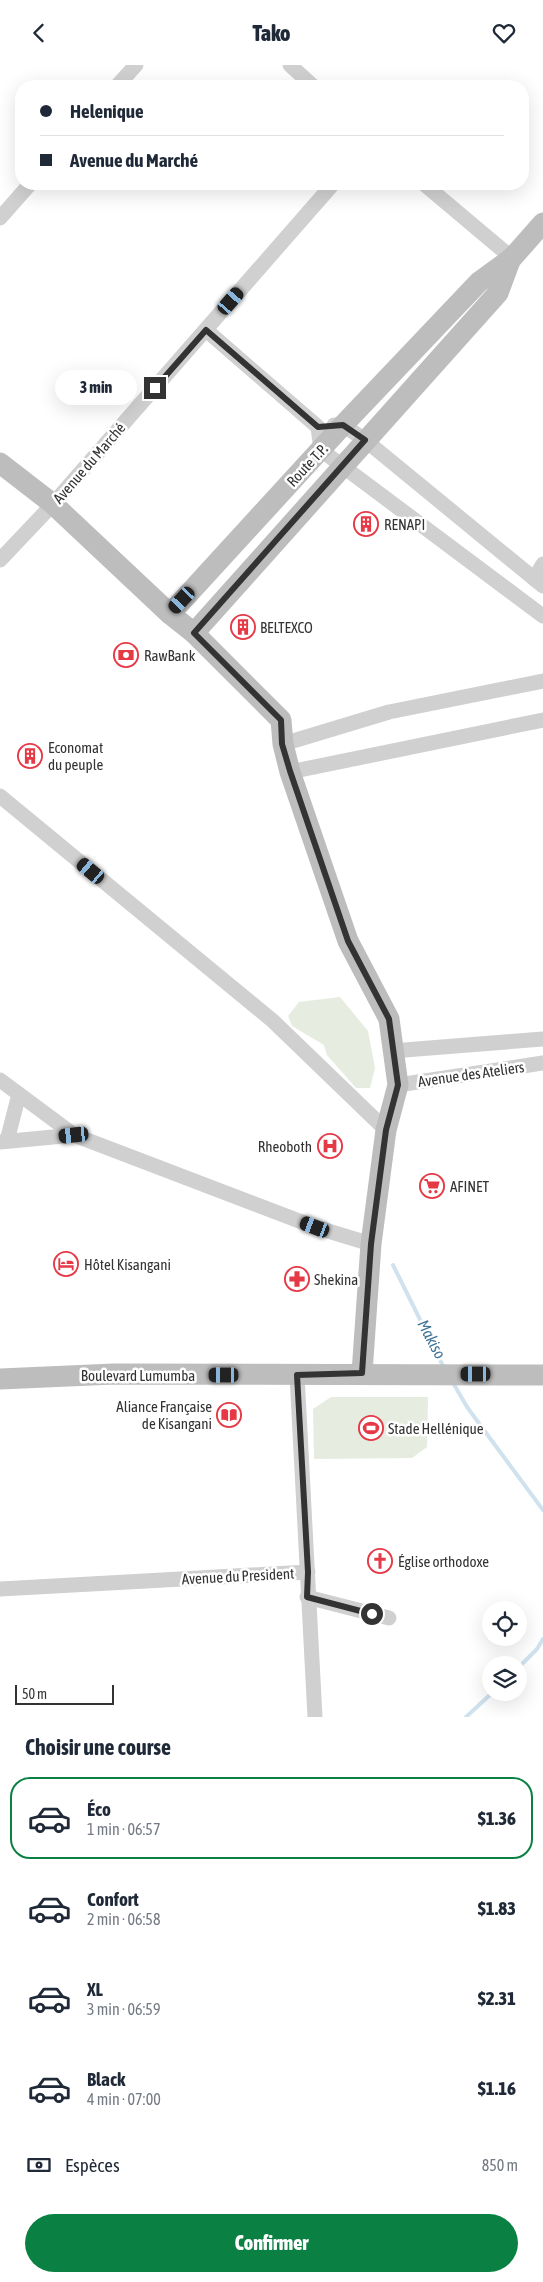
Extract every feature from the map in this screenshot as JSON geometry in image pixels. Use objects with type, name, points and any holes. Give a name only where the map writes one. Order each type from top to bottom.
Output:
[{"type":"street","points":[[122,80],[136,65]]},
{"type":"street","points":[[290,65],[306,80]]},
{"type":"street","points":[[0,218],[25,190]]},
{"type":"street","name":"Avenue du Marché","points":[[0,559],[53,504],[328,190]]},
{"type":"street","points":[[431,190],[512,258]]},
{"type":"street","name":"Route T.P.","points":[[170,614],[343,425],[479,282],[512,258],[543,223]]},
{"type":"street","name":"Route T.P.","points":[[194,633],[498,293],[512,258]]},
{"type":"street","points":[[206,330],[318,427],[322,450],[543,616]]},
{"type":"street","points":[[318,427],[343,425],[365,440],[539,583],[543,563]]},
{"type":"street","points":[[0,463],[53,504],[170,614],[194,633],[281,720],[282,744],[290,771],[348,941],[389,1019],[398,1085],[386,1130],[371,1244],[362,1373]]},
{"type":"street","points":[[282,744],[389,712],[543,681]]},
{"type":"street","points":[[290,771],[543,720]]},
{"type":"street","points":[[0,795],[273,1021],[386,1130]]},
{"type":"street","points":[[392,1051],[543,1039]]},
{"type":"street","name":"Avenue des Ateliers","points":[[398,1085],[543,1063]]},
{"type":"street","points":[[0,1081],[74,1135],[315,1227],[371,1244]]},
{"type":"street","points":[[19,1094],[4,1142],[74,1135]]},
{"type":"street","name":"Boulevard Lumumba","points":[[0,1379],[114,1374],[297,1375],[362,1373],[543,1377]]},
{"type":"street","name":"Avenue du President","points":[[0,1589],[308,1572],[297,1375]]},
{"type":"street","points":[[308,1572],[307,1597],[315,1717]]},
{"type":"street","points":[[307,1597],[389,1618]]},
{"type":"shaded area","points":[[340,997],[368,1031],[375,1068],[370,1088],[356,1088],[327,1055],[324,1045],[292,1026],[288,1016],[299,1002]]},
{"type":"shaded area","name":"Stade Hellénique","points":[[331,1397],[428,1397],[427,1447],[412,1458],[314,1459],[313,1409]]},
{"type":"waterway","name":"Makiso","points":[[393,1265],[444,1368]]},
{"type":"waterway","name":"Makiso","points":[[452,1381],[467,1407],[543,1510]]},
{"type":"waterway","name":"Makiso","points":[[527,1659],[537,1649],[543,1639]]},
{"type":"waterway","name":"Makiso","points":[[466,1717],[483,1701]]},
{"type":"place","name":"RENAPI","points":[[366,524]]},
{"type":"place","name":"BELTEXCO","points":[[243,627]]},
{"type":"place","name":"RawBank","points":[[126,655]]},
{"type":"place","name":"Economat du peuple","points":[[30,756]]},
{"type":"place","name":"Rheoboth","points":[[330,1146]]},
{"type":"place","name":"AFINET","points":[[432,1186]]},
{"type":"place","name":"Hôtel Kisangani","points":[[66,1264]]},
{"type":"place","name":"Shekina","points":[[297,1279]]},
{"type":"place","name":"Aliance Française de Kisangani","points":[[229,1415]]},
{"type":"place","name":"Stade Hellénique","points":[[371,1428]]},
{"type":"place","name":"Église orthodoxe","points":[[380,1561]]},
{"type":"route","points":[[155,388],[206,330],[318,427],[343,425],[365,440],[194,633],[281,720],[282,744],[290,771],[348,941],[389,1019],[398,1085],[386,1130],[371,1244],[362,1373],[297,1375],[308,1572],[307,1597],[372,1614]]}]
